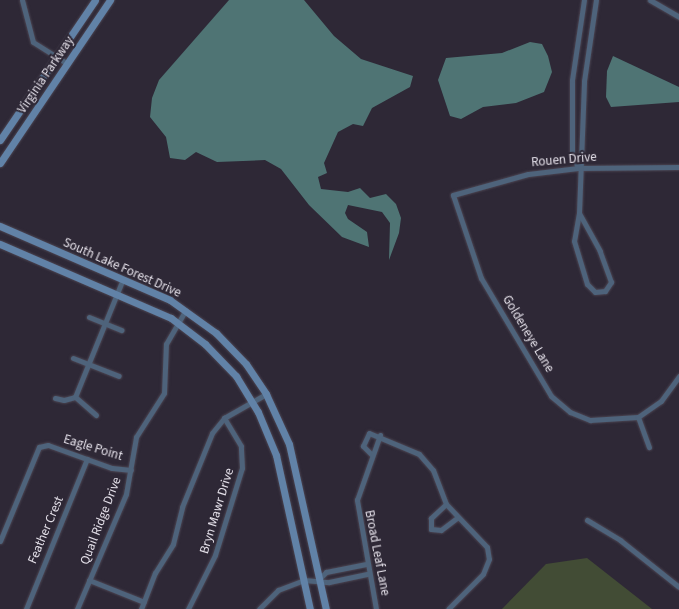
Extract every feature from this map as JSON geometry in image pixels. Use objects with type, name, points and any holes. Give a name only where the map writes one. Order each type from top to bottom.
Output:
[{"type":"main road","name":"Virginia Parkway","points":[[0,140],[95,0]]},
{"type":"main road","name":"Virginia Parkway","points":[[0,163],[110,0]]},
{"type":"main road","name":"South Lake Forest Drive","points":[[0,226],[123,279],[186,310],[234,351],[266,394],[292,453],[326,609]]},
{"type":"main road","name":"South Lake Forest Drive","points":[[0,244],[117,294],[177,322],[222,361],[252,402],[276,455],[310,609]]},
{"type":"street","points":[[22,0],[33,42],[68,64]]},
{"type":"street","points":[[578,168],[572,153],[572,80],[584,0]]},
{"type":"street","points":[[579,213],[600,251],[611,282],[605,290],[595,292],[587,284],[574,240],[579,213],[578,168],[584,150],[584,81],[596,0]]},
{"type":"street","points":[[650,0],[679,17]]},
{"type":"street","name":"Rouen Drive","points":[[453,195],[528,174],[578,168],[679,167]]},
{"type":"street","name":"Goldeneye Lane","points":[[453,195],[481,278],[551,396],[570,412],[590,420],[638,417]]},
{"type":"street","points":[[76,397],[123,279]]},
{"type":"street","name":"Quail Ridge Drive","points":[[77,609],[116,520],[131,470],[136,437],[164,392],[166,344],[177,322],[186,310]]},
{"type":"street","points":[[89,317],[121,330]]},
{"type":"street","points":[[74,358],[119,376]]},
{"type":"street","points":[[649,447],[638,417],[661,401],[679,376]]},
{"type":"street","points":[[141,609],[155,573],[173,544],[182,506],[208,440],[224,418],[266,394]]},
{"type":"street","points":[[55,398],[64,400],[76,397]]},
{"type":"street","points":[[76,397],[96,415]]},
{"type":"street","name":"Bryn Mawr Drive","points":[[188,609],[215,555],[242,468],[241,446],[224,418]]},
{"type":"street","points":[[372,455],[364,450],[366,436],[369,433],[380,435],[410,448],[427,461],[446,504],[483,540],[489,556],[483,574],[448,609]]},
{"type":"street","name":"Broad Leaf Lane","points":[[376,609],[366,564],[357,500],[380,435]]},
{"type":"street","name":"Eagle Point","points":[[0,541],[37,450],[48,445],[87,459],[131,470]]},
{"type":"street","name":"Feather Crest","points":[[26,609],[87,459]]},
{"type":"street","points":[[446,504],[431,518],[431,529],[441,530],[458,517]]},
{"type":"street","points":[[586,520],[620,540],[679,587]]},
{"type":"street","points":[[319,579],[326,572],[366,564]]},
{"type":"street","points":[[259,609],[278,590],[304,580],[319,579],[329,582],[368,574]]},
{"type":"street","points":[[89,580],[144,602]]},
{"type":"shaded area","points":[[229,0],[304,0],[334,36],[361,59],[413,76],[410,87],[372,108],[363,126],[353,124],[338,132],[324,163],[327,173],[318,177],[321,189],[348,192],[360,188],[370,198],[386,194],[396,204],[401,218],[399,233],[389,260],[390,223],[382,212],[348,205],[345,213],[348,219],[367,232],[369,247],[342,237],[309,205],[281,169],[265,160],[217,162],[196,152],[185,160],[170,158],[166,137],[150,117],[152,98],[159,80]]},
{"type":"shaded area","points":[[530,42],[542,44],[548,56],[552,72],[544,92],[516,103],[483,107],[461,119],[450,116],[438,80],[446,58],[502,53]]},
{"type":"shaded area","points":[[613,56],[679,87],[679,102],[611,107],[606,97],[607,71]]},
{"type":"shaded area","points":[[587,558],[652,609],[502,609],[546,564]]}]
